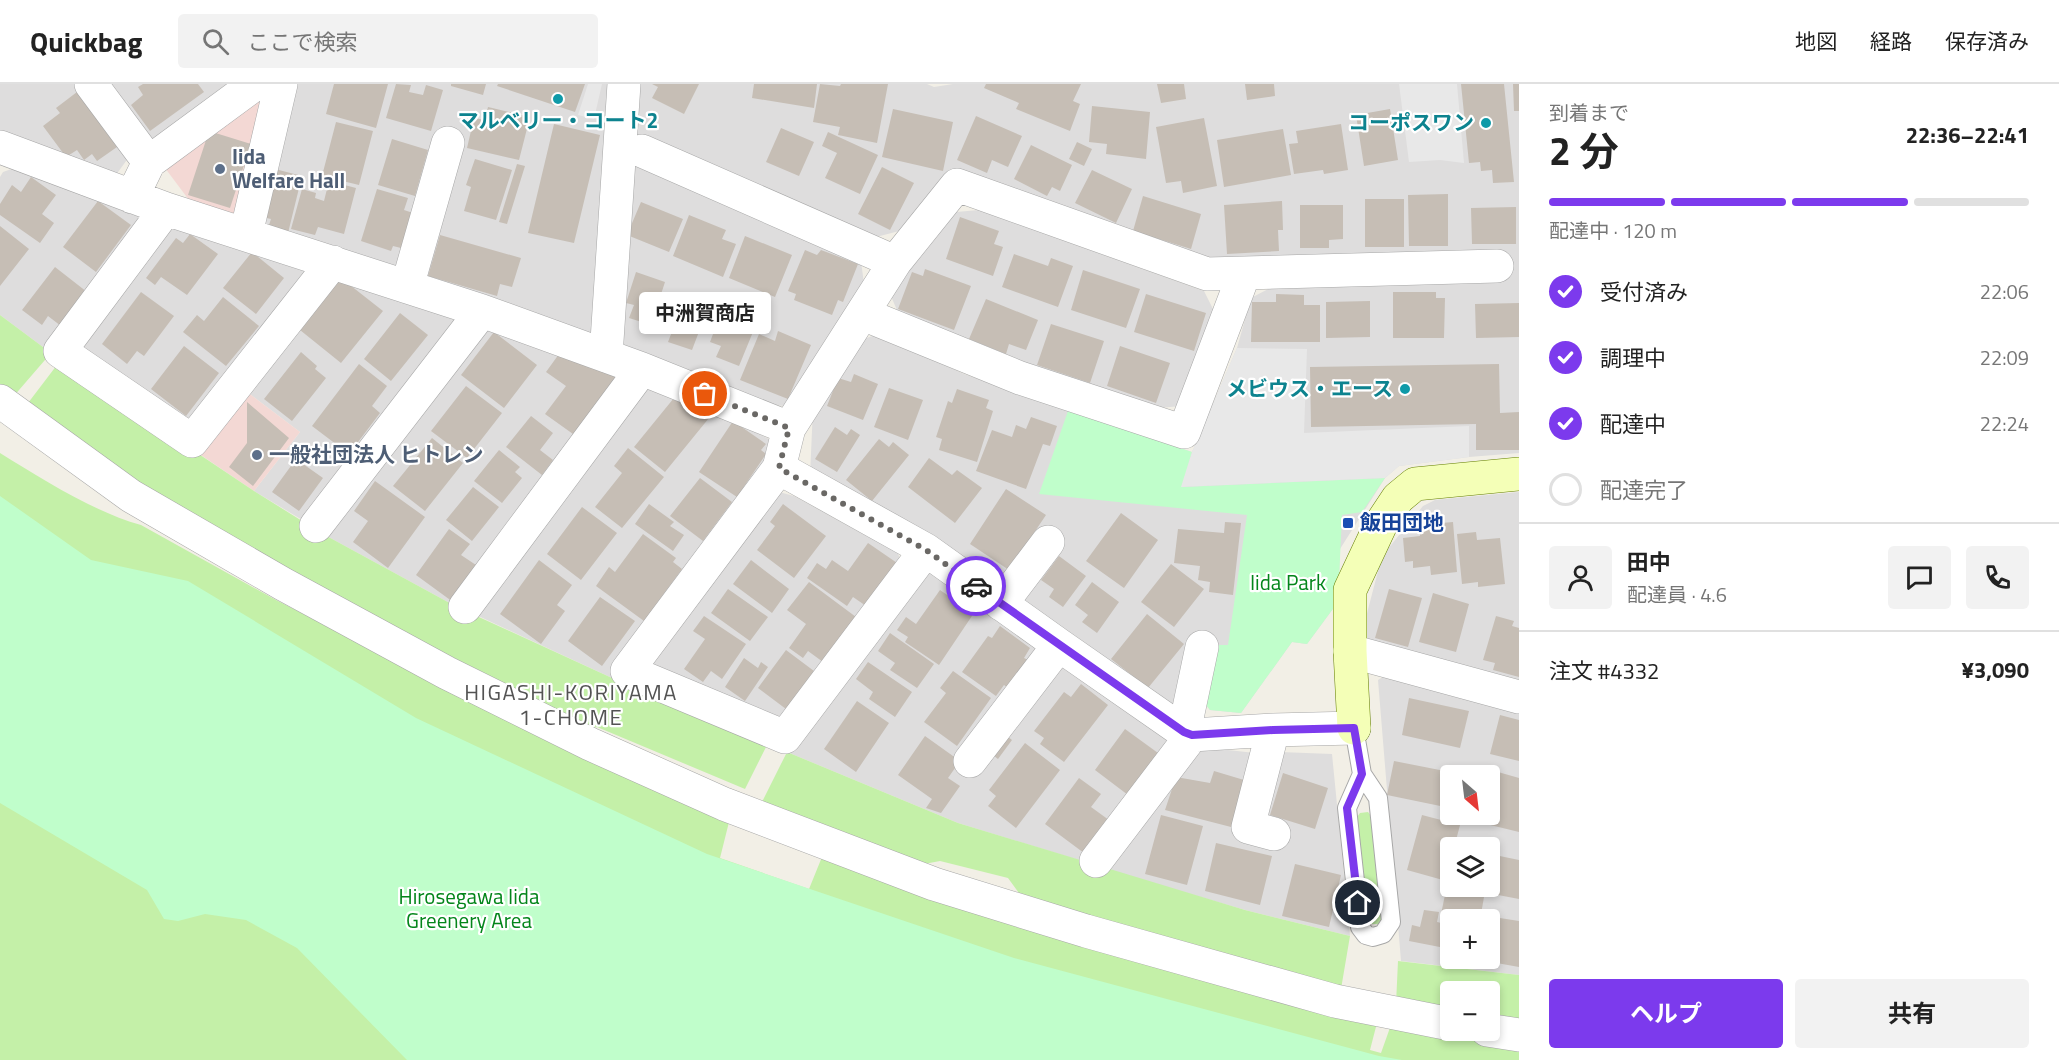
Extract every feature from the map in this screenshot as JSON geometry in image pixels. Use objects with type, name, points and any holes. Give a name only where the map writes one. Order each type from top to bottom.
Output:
[{"type":"street","points":[[91,84],[149,162]]},
{"type":"street","points":[[132,197],[149,162],[255,84]]},
{"type":"street","points":[[246,234],[281,84]]},
{"type":"street","points":[[606,356],[624,84]]},
{"type":"street","points":[[407,287],[448,143]]},
{"type":"street","points":[[642,152],[895,262]]},
{"type":"street","points":[[4,154],[482,311],[642,369],[789,428]]},
{"type":"street","points":[[926,550],[785,736],[627,671],[779,468],[789,428],[895,262],[957,185],[1207,274],[1497,266]]},
{"type":"street","points":[[166,209],[60,351],[192,441],[333,262]]},
{"type":"street","points":[[863,314],[1020,378],[1184,432],[1244,274]]},
{"type":"street","points":[[316,526],[482,311]]},
{"type":"street","points":[[465,608],[642,369]]},
{"type":"street","points":[[0,401],[131,496],[283,584],[447,673],[590,744],[724,804],[955,891],[1097,934],[1335,1001],[1440,1022]]},
{"type":"street","points":[[779,468],[926,550],[1188,733],[1354,728],[1350,590],[1382,522],[1398,498],[1415,483],[1519,474]]},
{"type":"street","points":[[1001,604],[1048,542]]},
{"type":"street","points":[[970,761],[1059,645]]},
{"type":"street","points":[[1096,861],[1188,733],[1202,647]]},
{"type":"street","points":[[1350,651],[1519,697]]},
{"type":"street","points":[[1273,730],[1248,827],[1274,834]]},
{"type":"street","points":[[1500,1032],[1519,1035]]},
{"type":"lane","points":[[1354,728],[1362,774],[1378,798],[1391,922],[1383,934],[1373,937],[1366,935],[1360,927],[1347,808],[1362,774]]},
{"type":"shaded area","points":[[0,84],[75,84],[129,157],[113,179],[0,141]]},
{"type":"shaded area","points":[[101,84],[232,84],[157,140],[142,140]]},
{"type":"shaded area","points":[[294,84],[614,84],[597,341],[257,227]]},
{"type":"shaded area","points":[[588,84],[602,84],[594,119],[578,115]]},
{"type":"shaded area","points":[[634,84],[927,84],[934,87],[953,84],[1519,84],[1519,453],[1399,466],[1385,478],[1340,549],[1338,602],[1307,644],[1292,642],[1241,713],[1210,710],[1202,700],[1176,711],[1003,588],[810,476],[813,408],[855,342],[878,334],[964,374],[1192,452],[1237,348],[1251,298],[1278,284],[1204,262],[954,172],[907,229],[876,237],[861,261],[864,284],[784,406],[772,405],[617,347]]},
{"type":"shaded area","points":[[1399,84],[1457,84],[1464,163],[1440,160],[1409,162]]},
{"type":"shaded area","points":[[263,89],[234,217],[192,204],[165,168]]},
{"type":"shaded area","points":[[17,167],[141,214],[143,225],[47,350],[0,315],[0,177],[3,172]]},
{"type":"shaded area","points":[[979,210],[1204,291],[1217,317],[1181,406],[1159,408],[1014,364],[900,317],[890,294],[956,212]]},
{"type":"shaded area","points":[[179,225],[305,267],[306,278],[187,424],[78,346],[160,230]]},
{"type":"shaded area","points":[[345,275],[455,319],[456,329],[304,521],[254,491],[300,432],[243,389]]},
{"type":"shaded area","points":[[482,328],[621,372],[457,607],[323,534]]},
{"type":"shaded area","points":[[1237,348],[1307,349],[1304,433],[1469,426],[1469,457],[1399,466],[1385,478],[1181,487],[1192,452]]},
{"type":"shaded area","points":[[660,384],[771,440],[770,460],[612,678],[472,613],[639,388]]},
{"type":"shaded area","points":[[243,389],[300,432],[254,491],[195,451]]},
{"type":"shaded area","points":[[779,492],[794,496],[898,553],[903,569],[782,724],[650,671],[645,660]]},
{"type":"shaded area","points":[[1519,492],[1519,690],[1366,642],[1366,617],[1382,556],[1423,506],[1435,500]]},
{"type":"shaded area","points":[[934,572],[1059,664],[1168,740],[1085,862],[958,823],[787,752],[922,576]]},
{"type":"shaded area","points":[[1392,671],[1519,706],[1519,975],[1468,969],[1500,969],[1500,909],[1440,909],[1440,966],[1401,961],[1378,680]]},
{"type":"shaded area","points":[[1201,747],[1255,753],[1260,822],[1280,752],[1332,754],[1350,936],[1245,910],[1102,868]]},
{"type":"green space","points":[[0,315],[51,353],[13,397],[0,388]]},
{"type":"green space","points":[[60,361],[254,491],[323,534],[457,607],[612,678],[767,745],[745,789],[597,727],[582,730],[204,528],[25,407]]},
{"type":"green space","name":"Iida Park","points":[[1068,411],[1192,452],[1182,487],[1385,478],[1362,512],[1342,515],[1338,602],[1307,644],[1292,642],[1241,713],[1210,710],[1202,700],[1212,645],[1228,645],[1247,515],[1039,494]]},
{"type":"green space","points":[[0,453],[69,494],[105,512],[141,525],[276,600],[525,727],[730,818],[720,858],[809,889],[824,852],[1378,1019],[1370,1050],[1381,1053],[1392,1022],[1440,1033],[1440,1041],[1491,1041],[1519,1045],[1519,1060],[1325,1060],[1147,1029],[0,594]]},
{"type":"green space","name":"Hirosegawa Iida Greenery Area","points":[[0,496],[91,560],[188,581],[416,718],[707,854],[1014,958],[1379,1056],[1402,1060],[407,1060],[297,948],[246,920],[205,914],[178,921],[164,919],[147,890],[0,803]]},
{"type":"green space","points":[[787,752],[958,823],[1245,910],[1350,936],[1341,989],[1024,900],[1008,878],[940,861],[919,865],[761,804]]},
{"type":"green space","points":[[0,760],[487,1060],[0,1060]]},
{"type":"green space","points":[[1368,812],[1371,816],[1381,920],[1378,924],[1371,924],[1368,921],[1357,817],[1360,813]]},
{"type":"green space","points":[[1398,961],[1440,966],[1440,969],[1467,969],[1519,975],[1519,1026],[1500,1023],[1500,981],[1440,981],[1440,1012],[1396,1004]]},
{"type":"building","points":[[143,84],[198,84],[204,92],[150,131],[131,105],[143,95],[138,87]]},
{"type":"building","points":[[334,84],[388,84],[376,128],[326,114]]},
{"type":"building","points":[[396,84],[411,85],[409,92],[423,95],[426,85],[443,90],[431,131],[386,118]]},
{"type":"building","points":[[451,84],[486,84],[483,95],[451,86]]},
{"type":"building","name":"マルベリー・コート2","points":[[498,84],[585,84],[575,112],[497,86]]},
{"type":"building","points":[[652,84],[699,84],[684,114],[652,98],[658,87]]},
{"type":"building","points":[[754,84],[817,84],[814,108],[752,98]]},
{"type":"building","points":[[820,84],[840,86],[841,84],[888,84],[877,143],[838,135],[840,127],[813,122]]},
{"type":"building","points":[[986,84],[1081,84],[1073,101],[1080,104],[1070,131],[1016,109],[1019,103],[984,88]]},
{"type":"building","points":[[1157,84],[1184,84],[1186,99],[1161,103]]},
{"type":"building","points":[[1245,84],[1274,84],[1275,96],[1247,100]]},
{"type":"building","name":"コーポスワン","points":[[1461,84],[1504,84],[1514,182],[1493,183],[1492,170],[1481,171],[1480,162],[1469,163]]},
{"type":"building","points":[[1513,84],[1519,84],[1519,111],[1514,111]]},
{"type":"building","points":[[77,92],[117,147],[97,161],[92,154],[84,160],[77,150],[66,157],[43,126],[60,113],[56,108]]},
{"type":"building","points":[[1092,106],[1150,112],[1146,159],[1106,154],[1107,144],[1089,142]]},
{"type":"building","points":[[488,107],[530,117],[519,160],[467,148],[474,118],[485,120]]},
{"type":"building","points":[[893,109],[953,122],[943,171],[882,157]]},
{"type":"building","points":[[1390,109],[1398,160],[1364,166],[1356,115]]},
{"type":"building","points":[[976,116],[1022,136],[1008,167],[992,160],[987,173],[957,160]]},
{"type":"building","points":[[1204,118],[1217,186],[1183,193],[1181,181],[1166,183],[1156,127]]},
{"type":"building","points":[[336,122],[373,131],[359,185],[322,176]]},
{"type":"building","points":[[554,124],[600,135],[574,243],[528,233]]},
{"type":"building","points":[[1341,124],[1348,170],[1324,174],[1323,170],[1294,174],[1289,144],[1298,143],[1296,131]]},
{"type":"building","points":[[781,128],[814,142],[799,176],[766,162]]},
{"type":"building","points":[[1283,129],[1291,175],[1224,187],[1217,140]]},
{"type":"building","name":"Iida Welfare Hall","points":[[209,131],[251,144],[230,208],[188,195]]},
{"type":"building","points":[[828,132],[878,155],[860,194],[825,178],[837,153],[822,146]]},
{"type":"building","points":[[392,139],[428,150],[415,196],[378,185]]},
{"type":"building","points":[[1077,142],[1092,149],[1084,166],[1069,159]]},
{"type":"building","points":[[1031,145],[1072,165],[1060,191],[1052,187],[1047,196],[1014,179]]},
{"type":"building","points":[[475,159],[512,170],[496,220],[464,211],[471,187],[466,185]]},
{"type":"building","points":[[517,164],[525,166],[507,224],[499,222]]},
{"type":"building","points":[[882,167],[914,183],[890,230],[858,214]]},
{"type":"building","points":[[275,169],[302,176],[288,233],[268,228],[271,219],[262,217]]},
{"type":"building","points":[[1092,170],[1132,189],[1116,223],[1075,203]]},
{"type":"building","points":[[31,177],[56,195],[42,214],[54,223],[40,243],[0,215],[0,204],[12,185],[21,192]]},
{"type":"building","points":[[329,181],[356,188],[344,234],[318,227],[315,235],[291,229],[302,189],[316,193],[315,198],[324,201]]},
{"type":"building","points":[[377,189],[408,198],[404,210],[416,214],[405,249],[393,246],[391,251],[361,241]]},
{"type":"building","points":[[1448,194],[1448,246],[1409,246],[1408,195]]},
{"type":"building","points":[[1143,196],[1201,214],[1191,249],[1133,231]]},
{"type":"building","points":[[1365,199],[1404,199],[1404,247],[1365,247]]},
{"type":"building","points":[[98,201],[131,225],[96,272],[63,247]]},
{"type":"building","points":[[1282,201],[1283,230],[1278,230],[1279,251],[1227,254],[1224,205]]},
{"type":"building","points":[[641,202],[683,219],[669,252],[627,235]]},
{"type":"building","points":[[1300,205],[1343,205],[1343,239],[1329,240],[1329,248],[1300,248]]},
{"type":"building","points":[[1516,207],[1516,244],[1472,244],[1471,208]]},
{"type":"building","points":[[689,215],[726,230],[722,239],[736,244],[723,277],[673,256]]},
{"type":"building","points":[[960,217],[999,231],[994,244],[1003,247],[993,276],[946,259]]},
{"type":"building","points":[[0,226],[29,249],[0,286]]},
{"type":"building","points":[[190,234],[218,254],[187,295],[161,277],[155,285],[146,278],[176,238],[183,243]]},
{"type":"building","points":[[440,235],[521,258],[512,287],[500,284],[497,296],[428,276]]},
{"type":"building","points":[[745,236],[792,255],[775,297],[729,278]]},
{"type":"building","points":[[805,250],[817,255],[821,250],[858,264],[843,302],[838,300],[832,315],[794,300],[796,294],[788,291]]},
{"type":"building","points":[[252,252],[284,278],[256,314],[223,288]]},
{"type":"building","points":[[1014,254],[1048,266],[1051,258],[1073,266],[1058,307],[1002,287]]},
{"type":"building","points":[[55,267],[87,292],[61,326],[48,316],[42,325],[22,310]]},
{"type":"building","points":[[925,269],[971,286],[954,330],[898,309],[912,272],[923,276]]},
{"type":"building","points":[[1083,270],[1140,289],[1126,328],[1071,310]]},
{"type":"building","points":[[636,272],[665,282],[651,325],[629,318],[634,305],[626,303]]},
{"type":"building","points":[[341,278],[383,311],[341,363],[300,330]]},
{"type":"building","points":[[141,292],[174,316],[144,356],[137,351],[127,364],[102,344]]},
{"type":"building","points":[[1393,292],[1436,292],[1436,298],[1445,298],[1444,338],[1393,338]]},
{"type":"building","points":[[1146,294],[1206,313],[1194,351],[1134,332]]},
{"type":"building","points":[[1276,294],[1304,295],[1304,305],[1320,305],[1320,342],[1251,342],[1252,302],[1276,302]]},
{"type":"building","points":[[674,295],[708,308],[692,350],[668,342],[673,329],[663,326]]},
{"type":"building","points":[[223,297],[259,326],[226,366],[183,332],[197,315],[204,321]]},
{"type":"building","points":[[986,299],[1038,320],[1026,350],[1009,344],[1006,354],[969,339]]},
{"type":"building","points":[[1370,301],[1370,337],[1326,338],[1326,302]]},
{"type":"building","points":[[1519,303],[1519,337],[1476,338],[1475,304]]},
{"type":"building","points":[[400,313],[428,335],[391,381],[364,359]]},
{"type":"building","points":[[721,313],[755,327],[739,366],[716,357],[721,346],[710,342]]},
{"type":"building","points":[[1051,324],[1104,341],[1090,383],[1037,365]]},
{"type":"building","points":[[778,331],[811,345],[788,399],[740,380],[759,334],[775,341]]},
{"type":"building","points":[[494,332],[537,365],[504,408],[461,375]]},
{"type":"building","points":[[184,346],[219,373],[186,416],[151,389]]},
{"type":"building","points":[[1120,346],[1170,363],[1156,403],[1107,386]]},
{"type":"building","points":[[301,352],[317,366],[315,369],[326,378],[292,421],[264,399]]},
{"type":"building","points":[[559,354],[617,374],[580,439],[545,414],[566,386],[546,372]]},
{"type":"building","points":[[359,364],[387,386],[372,406],[380,413],[349,454],[312,426]]},
{"type":"building","name":"メビウス・エース","points":[[1499,364],[1500,413],[1519,412],[1519,450],[1476,450],[1476,424],[1311,427],[1310,367]]},
{"type":"building","points":[[854,374],[878,384],[863,420],[827,406],[838,378],[851,382]]},
{"type":"building","points":[[466,386],[502,413],[467,458],[431,431]]},
{"type":"building","points":[[889,388],[923,400],[908,440],[874,427]]},
{"type":"building","points":[[957,389],[989,400],[986,408],[993,411],[977,462],[939,450],[942,439],[936,437],[948,401],[952,403]]},
{"type":"building","points":[[678,393],[709,418],[665,472],[634,447]]},
{"type":"building","name":"一般社団法人 ヒトレン","points":[[247,402],[289,438],[253,486],[229,467],[247,443]]},
{"type":"building","points":[[531,416],[553,433],[540,450],[553,460],[542,475],[506,447]]},
{"type":"building","points":[[1031,417],[1057,426],[1050,446],[1043,444],[1026,489],[976,471],[992,430],[1012,437],[1016,425],[1026,429]]},
{"type":"building","points":[[733,421],[766,444],[761,450],[766,454],[737,497],[699,472]]},
{"type":"building","points":[[835,427],[847,435],[851,429],[860,435],[837,472],[815,459]]},
{"type":"building","points":[[432,438],[463,463],[425,511],[393,486]]},
{"type":"building","points":[[879,439],[889,447],[893,442],[909,455],[872,501],[846,480]]},
{"type":"building","points":[[628,448],[664,477],[622,528],[595,507],[622,473],[614,466]]},
{"type":"building","points":[[499,450],[520,467],[515,472],[522,478],[502,503],[474,481]]},
{"type":"building","points":[[929,458],[952,475],[957,470],[982,488],[955,523],[908,487]]},
{"type":"building","points":[[296,459],[323,478],[299,511],[272,492]]},
{"type":"building","points":[[700,478],[732,502],[703,541],[670,516]]},
{"type":"building","points":[[375,481],[425,517],[388,568],[353,542],[368,521],[354,511]]},
{"type":"building","points":[[473,487],[499,507],[472,541],[446,520]]},
{"type":"building","points":[[1006,489],[1046,515],[1009,570],[970,544]]},
{"type":"building","points":[[649,504],[674,522],[670,526],[684,535],[673,551],[635,524]]},
{"type":"building","points":[[783,504],[826,536],[794,578],[757,550],[775,526],[770,522]]},
{"type":"building","points":[[582,507],[617,533],[581,580],[547,554]]},
{"type":"building","points":[[1121,513],[1158,540],[1124,588],[1086,561]]},
{"type":"building","points":[[1225,522],[1241,523],[1233,595],[1209,592],[1210,582],[1198,580],[1200,566],[1174,563],[1178,529],[1224,533]]},
{"type":"building","points":[[1453,522],[1457,572],[1431,575],[1430,566],[1413,568],[1413,561],[1405,562],[1403,538],[1420,536],[1419,525]]},
{"type":"building","points":[[449,529],[470,544],[461,555],[479,567],[453,602],[416,575]]},
{"type":"building","points":[[1476,532],[1477,540],[1500,538],[1505,584],[1478,587],[1478,582],[1462,584],[1457,534]]},
{"type":"building","points":[[643,534],[676,558],[673,562],[682,569],[644,621],[596,586],[609,567],[615,572]]},
{"type":"building","points":[[868,543],[900,565],[869,608],[853,597],[847,606],[807,578],[817,563],[826,569],[832,560],[848,571]]},
{"type":"building","points":[[1059,556],[1086,576],[1063,607],[1049,597],[1054,589],[1041,580]]},
{"type":"building","points":[[539,560],[572,585],[557,605],[565,611],[541,644],[500,614]]},
{"type":"building","points":[[751,560],[789,589],[772,613],[733,584]]},
{"type":"building","points":[[1171,564],[1204,589],[1174,627],[1141,602]]},
{"type":"building","points":[[809,582],[856,617],[823,662],[808,651],[803,658],[789,648],[806,624],[787,610]]},
{"type":"building","points":[[1092,582],[1119,602],[1097,633],[1082,622],[1088,615],[1075,605]]},
{"type":"building","points":[[728,589],[768,617],[750,641],[711,613]]},
{"type":"building","points":[[1389,589],[1422,598],[1408,647],[1375,638]]},
{"type":"building","points":[[940,590],[953,599],[957,593],[978,607],[939,665],[905,642],[908,637],[897,630],[906,617],[916,624]]},
{"type":"building","points":[[1433,593],[1469,604],[1456,652],[1419,642]]},
{"type":"building","points":[[600,597],[635,621],[602,666],[568,641]]},
{"type":"building","points":[[1147,614],[1184,644],[1148,688],[1111,659]]},
{"type":"building","points":[[704,616],[746,644],[722,679],[711,671],[703,682],[684,669],[705,639],[693,631]]},
{"type":"building","points":[[1496,616],[1514,621],[1512,626],[1519,628],[1519,677],[1493,670],[1495,663],[1483,660]]},
{"type":"building","points":[[1000,626],[1030,648],[1024,658],[1028,660],[1008,688],[1004,685],[996,696],[962,672],[988,636],[992,638]]},
{"type":"building","points":[[890,633],[934,664],[917,688],[890,670],[895,663],[878,651]]},
{"type":"building","points":[[786,650],[814,671],[786,709],[758,688]]},
{"type":"building","points":[[744,658],[758,668],[761,662],[768,667],[745,701],[725,687]]},
{"type":"building","points":[[868,662],[912,692],[895,717],[869,699],[873,692],[856,679]]},
{"type":"building","points":[[953,671],[991,698],[957,746],[924,722],[946,693],[940,688]]},
{"type":"building","points":[[1081,684],[1108,705],[1064,762],[1040,744],[1044,738],[1034,731],[1064,692],[1071,697]]},
{"type":"building","points":[[1409,698],[1469,711],[1460,748],[1402,735]]},
{"type":"building","points":[[857,701],[889,723],[856,772],[824,749]]},
{"type":"building","points":[[1500,715],[1519,720],[1519,761],[1490,754]]},
{"type":"building","points":[[1125,729],[1158,753],[1128,795],[1095,770]]},
{"type":"building","points":[[1003,733],[1012,740],[998,759],[989,752]]},
{"type":"building","points":[[925,736],[960,761],[948,778],[960,786],[941,813],[926,808],[932,799],[898,775]]},
{"type":"building","points":[[1025,743],[1060,770],[1016,828],[988,806],[996,796],[989,790]]},
{"type":"building","points":[[1394,761],[1440,770],[1440,806],[1387,795]]},
{"type":"building","points":[[1214,771],[1244,780],[1231,827],[1165,810],[1176,777],[1210,783]]},
{"type":"building","points":[[1283,773],[1328,788],[1315,829],[1270,815]]},
{"type":"building","points":[[1500,773],[1519,778],[1519,832],[1490,825],[1500,825]]},
{"type":"building","points":[[1079,778],[1101,794],[1091,807],[1113,823],[1088,856],[1045,824]]},
{"type":"building","points":[[1161,815],[1203,826],[1187,885],[1145,874]]},
{"type":"building","points":[[1422,815],[1440,820],[1440,825],[1460,825],[1457,837],[1440,837],[1440,879],[1407,870]]},
{"type":"building","points":[[1216,843],[1272,856],[1260,905],[1205,891]]},
{"type":"building","points":[[1500,856],[1519,860],[1519,899],[1500,895]]},
{"type":"building","points":[[1295,864],[1341,875],[1329,927],[1282,916]]},
{"type":"building","points":[[1445,897],[1484,897],[1482,909],[1442,909]]},
{"type":"building","points":[[1424,910],[1439,912],[1437,922],[1440,923],[1440,947],[1409,941],[1412,925],[1420,927]]},
{"type":"building","points":[[1500,918],[1519,921],[1519,967],[1500,964]]},
{"type":"way so far","points":[[705,394],[789,428],[779,468],[926,550],[976,586]]},
{"type":"place","name":"マルベリー・コート2","points":[[558,99]]},
{"type":"place","name":"コーポスワン","points":[[1486,123]]},
{"type":"place","name":"Iida Welfare Hall","points":[[220,169]]},
{"type":"place","name":"メビウス・エース","points":[[1405,389]]},
{"type":"place","name":"中洲賀商店","points":[[705,394]]},
{"type":"place","name":"一般社団法人 ヒトレン","points":[[257,455]]},
{"type":"place","name":"飯田団地","points":[[1348,523]]},
{"type":"district","name":"HIGASHI-KORIYAMA 1-CHOME","points":[[571,704]]},
{"type":"route","points":[[976,586],[1184,732],[1192,735],[1354,728],[1362,774],[1347,808],[1358,903]]}]
